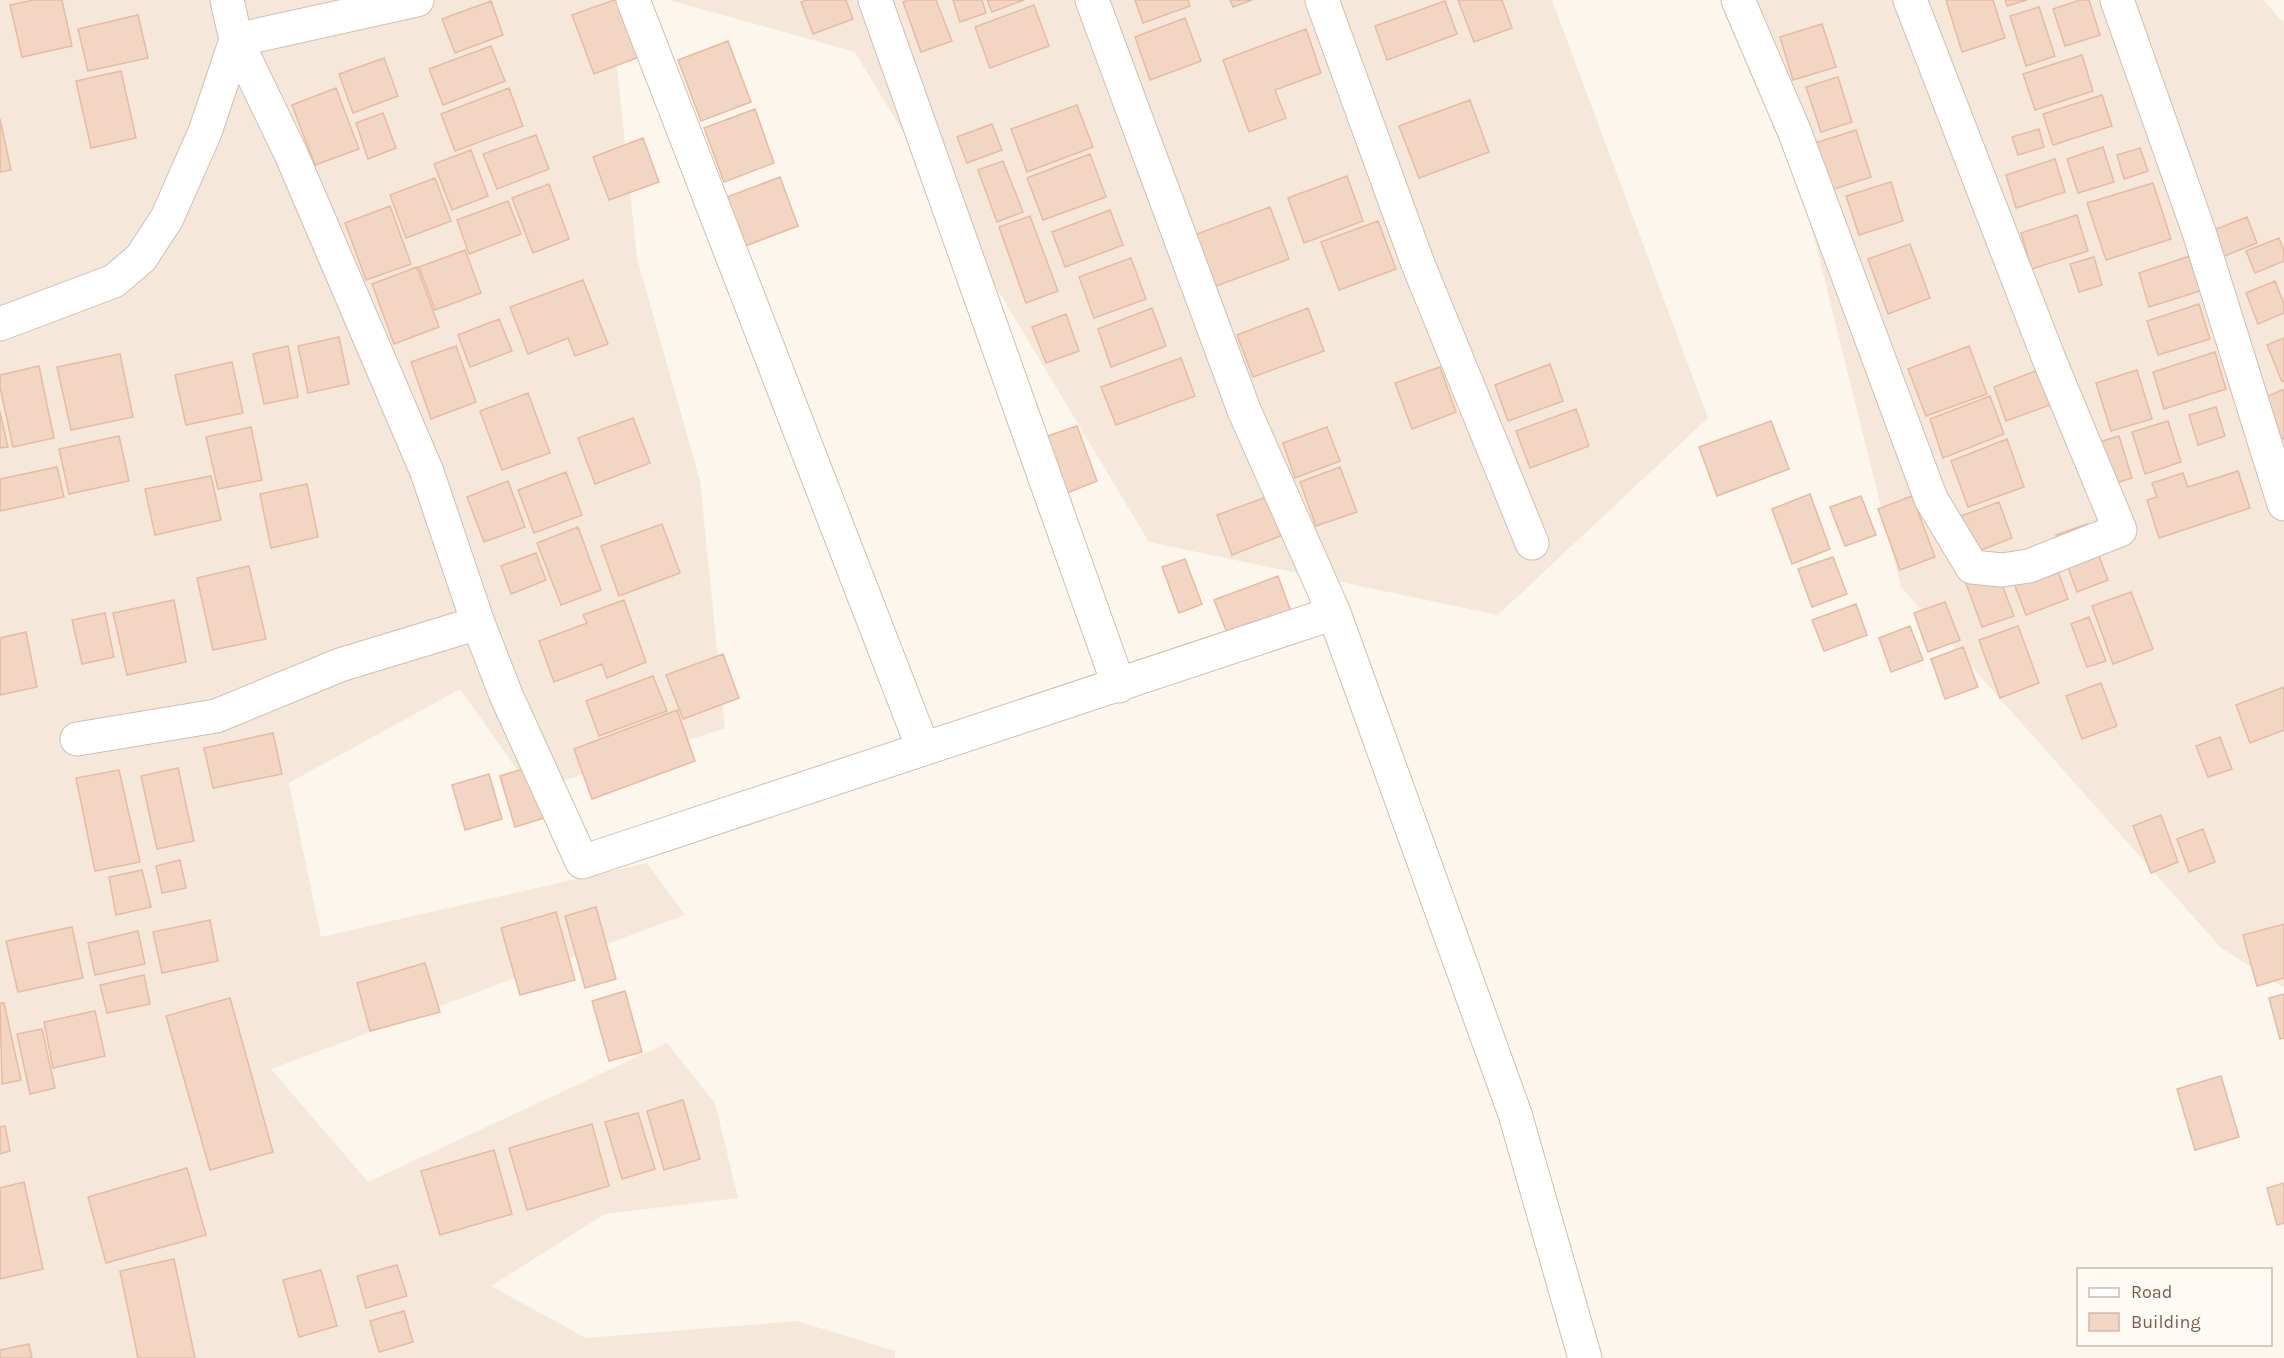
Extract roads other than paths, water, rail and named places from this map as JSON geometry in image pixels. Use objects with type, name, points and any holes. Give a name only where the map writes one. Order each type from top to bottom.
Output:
[{"type":"street","points":[[227,0],[236,40],[291,154],[427,472],[478,623],[506,695],[582,862],[1334,613]]},
{"type":"street","points":[[236,40],[417,0]]},
{"type":"street","points":[[633,0],[923,748]]},
{"type":"street","points":[[875,0],[1119,686]]},
{"type":"street","points":[[1092,0],[1244,410],[1334,613],[1515,1114],[1585,1358]]},
{"type":"street","points":[[1322,0],[1418,264],[1532,543]]},
{"type":"street","points":[[1738,0],[1795,133],[1931,499],[1972,567],[2001,570],[2029,566],[2120,530],[2049,359],[1910,0]]},
{"type":"street","points":[[2117,0],[2199,232],[2284,504]]},
{"type":"street","points":[[0,324],[114,281],[141,258],[167,218],[200,143],[236,40]]},
{"type":"street","points":[[77,739],[216,716],[340,665],[478,623]]}]
